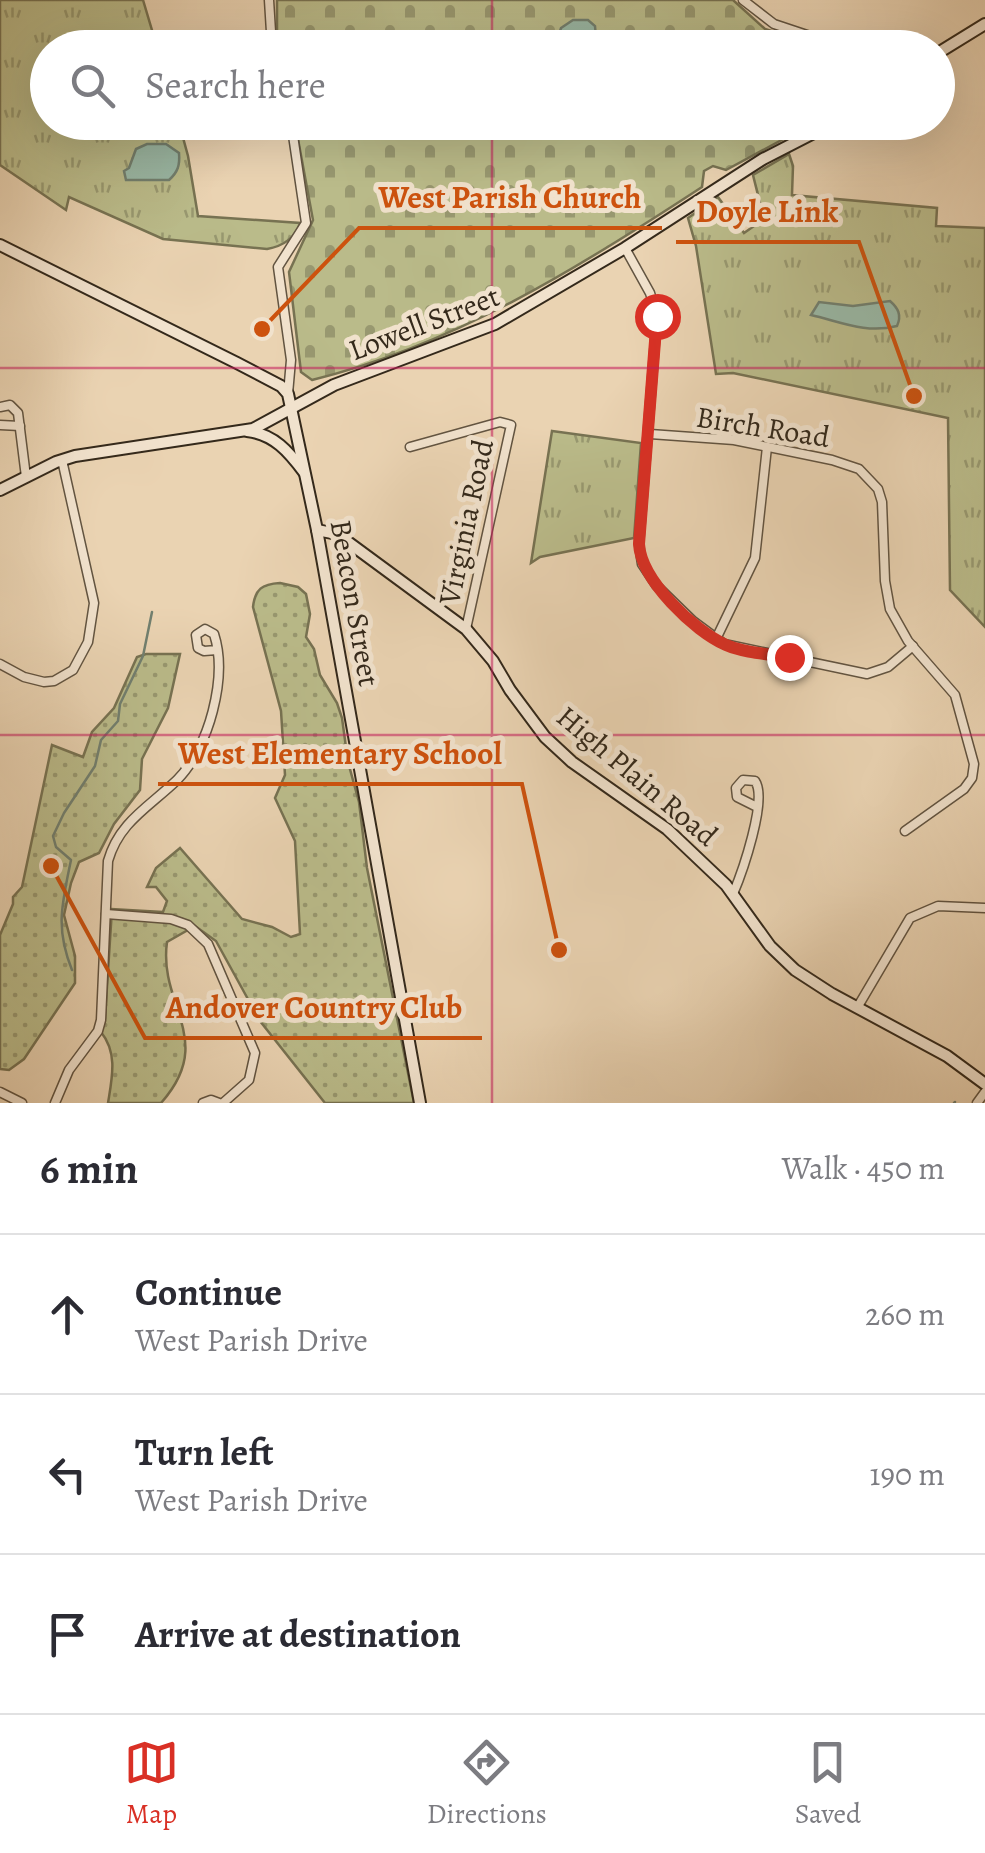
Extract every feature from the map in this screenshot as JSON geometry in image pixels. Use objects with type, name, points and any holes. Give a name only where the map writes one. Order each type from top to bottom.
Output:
[{"type":"main road","points":[[955,43],[985,24]]},
{"type":"main road","name":"Lowell Street","points":[[0,490],[62,460],[104,450],[242,432],[334,385],[496,324],[800,140]]},
{"type":"main road","points":[[0,245],[237,363],[281,386],[288,394]]},
{"type":"main road","name":"Beacon Street","points":[[288,394],[318,530],[420,1103]]},
{"type":"main road","points":[[242,432],[260,433],[285,448],[306,475]]},
{"type":"main road","name":"High Plain Road","points":[[318,530],[337,534],[466,629],[545,736],[572,762],[667,829],[734,894],[779,956],[803,976],[947,1056],[985,1084]]},
{"type":"street","points":[[269,0],[271,30]]},
{"type":"street","points":[[743,0],[774,24],[792,30]]},
{"type":"street","points":[[288,394],[291,360],[278,267],[306,223],[293,140]]},
{"type":"street","points":[[625,248],[650,292],[657,316],[640,557],[652,580],[716,639],[732,647],[867,674],[888,667],[913,646]]},
{"type":"street","points":[[0,407],[14,407],[26,477]]},
{"type":"street","name":"Virginia Road","points":[[410,447],[500,422],[511,425],[466,629]]},
{"type":"street","points":[[0,425],[20,426]]},
{"type":"street","name":"Birch Road","points":[[650,434],[717,438],[852,466],[878,488],[888,600],[894,618],[955,695],[974,769],[964,788],[905,831]]},
{"type":"street","points":[[716,639],[756,558],[767,447]]},
{"type":"street","points":[[0,664],[24,677],[54,681],[73,670],[92,631],[94,603],[62,460]]},
{"type":"street","points":[[55,1103],[70,1070],[102,1020],[108,861],[112,846],[126,824],[177,779],[190,760],[216,701],[217,650]]},
{"type":"street","points":[[734,894],[757,808]]},
{"type":"street","points":[[856,1008],[910,918],[938,906],[985,908]]},
{"type":"street","points":[[106,914],[170,919],[190,927],[208,944],[255,1053],[249,1080],[221,1103],[204,1103]]},
{"type":"street","points":[[0,1092],[22,1103]]},
{"type":"street","points":[[977,1103],[985,1092]]},
{"type":"green space","points":[[0,0],[143,0],[152,30],[30,30],[30,140],[184,140],[198,216],[300,223],[292,237],[267,249],[163,239],[69,197],[66,210],[0,165]]},
{"type":"green space","points":[[277,0],[733,0],[768,30],[277,30]]},
{"type":"green space","points":[[298,140],[782,140],[726,170],[713,166],[704,171],[702,187],[515,300],[416,346],[312,380],[301,372],[289,272],[313,220]]},
{"type":"green space","points":[[789,154],[793,166],[792,195],[937,208],[936,226],[985,228],[985,627],[950,590],[948,418],[733,373],[716,374],[688,218],[718,197],[744,233],[764,219],[753,175]]},
{"type":"green space","points":[[552,431],[641,443],[634,538],[540,557],[531,563]]},
{"type":"green space","points":[[280,583],[298,587],[306,594],[310,614],[306,637],[342,718],[414,1103],[325,1103],[260,1021],[216,941],[195,926],[167,942],[166,965],[185,1041],[177,1081],[161,1103],[108,1103],[112,1057],[101,1032],[112,909],[163,912],[167,901],[156,887],[147,887],[156,868],[180,848],[242,919],[291,937],[300,934],[295,841],[275,798],[285,775],[281,711],[253,607],[260,589]]},
{"type":"green space","points":[[180,654],[168,708],[142,759],[140,790],[114,824],[99,853],[79,862],[71,883],[64,915],[75,956],[75,983],[24,1059],[9,1070],[0,1069],[0,935],[13,897],[22,887],[52,745],[83,757],[92,732],[114,708],[137,657]]},
{"type":"shaded area","points":[[573,20],[588,20],[595,30],[560,30]]},
{"type":"shaded area","points":[[147,144],[166,144],[179,153],[178,168],[169,180],[126,180],[124,171],[136,149]]},
{"type":"shaded area","points":[[890,301],[898,312],[897,326],[864,328],[811,315],[819,302],[853,306]]},
{"type":"waterway","points":[[72,970],[62,928],[71,860],[56,847],[53,836],[95,766],[101,740],[118,721],[120,704],[143,656],[152,612]]},
{"type":"place","name":"West Parish Church","points":[[262,329]]},
{"type":"place","name":"Doyle Link","points":[[914,396]]},
{"type":"place","name":"Andover Country Club","points":[[51,866]]},
{"type":"place","name":"West Elementary School","points":[[559,950]]},
{"type":"route","points":[[657,316],[639,544],[642,564],[670,600],[716,639],[732,647],[789,657]]}]
